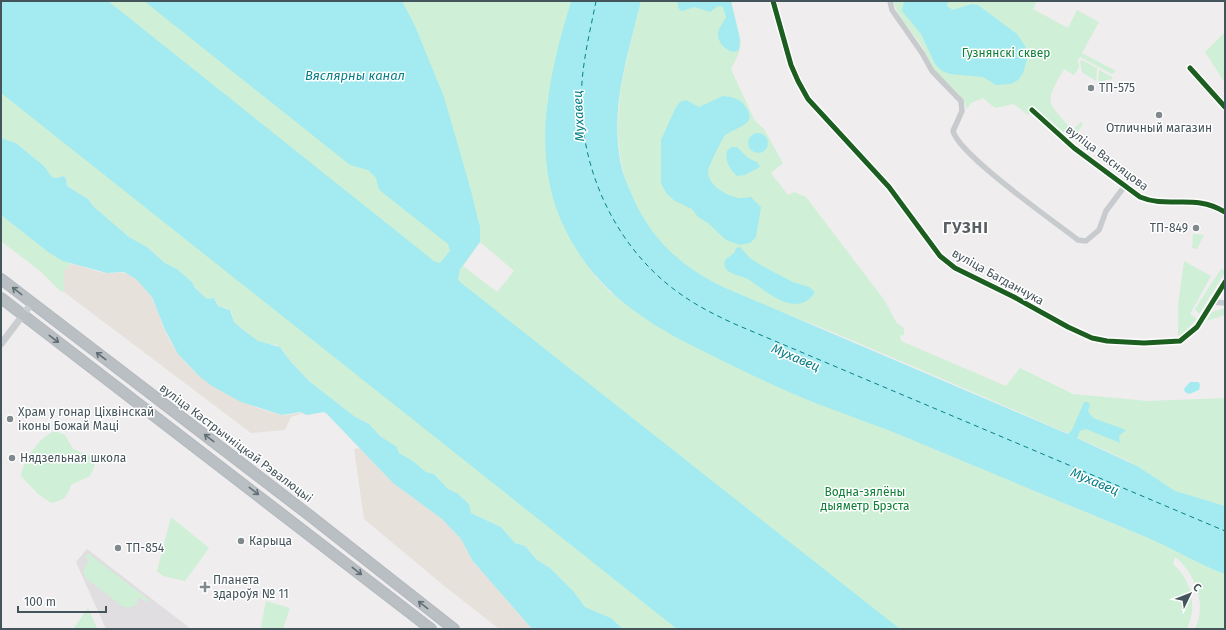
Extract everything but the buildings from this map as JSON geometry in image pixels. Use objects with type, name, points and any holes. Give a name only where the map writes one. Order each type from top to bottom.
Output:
[{"type":"highway","name":"вуліца Кастрычніцкай Рэвалюцыі","points":[[1,279],[454,629]]},
{"type":"highway","points":[[1,298],[431,629]]},
{"type":"highway","points":[[212,459],[221,448]]},
{"type":"highway","points":[[242,482],[250,471]]},
{"type":"main road","points":[[1,344],[32,303]]},
{"type":"street","name":"вуліца Багданчука","points":[[773,1],[791,65],[808,99],[889,187],[932,246],[948,263],[1014,297],[1068,328],[1092,338],[1107,341],[1144,343],[1180,340],[1193,331],[1225,282]]},
{"type":"street","name":"вуліца Васняцова","points":[[890,1],[892,10],[922,53],[932,71],[961,101],[962,111],[953,132],[957,140],[968,153],[1018,194],[1078,240],[1086,241],[1099,230],[1106,211],[1124,186]]},
{"type":"street","points":[[1190,68],[1225,107]]},
{"type":"street","name":"вуліца Васняцова","points":[[1032,110],[1074,148],[1124,186],[1146,200],[1203,202],[1225,212]]},
{"type":"street","points":[[1213,302],[1225,303]]},
{"type":"shaded area","points":[[87,549],[191,629],[106,629],[76,562]]},
{"type":"green space","name":"Водна-зялёны дыяметр Брэста","points":[[1,1],[571,1],[563,29],[547,102],[574,246],[596,277],[610,292],[687,343],[755,376],[806,399],[879,426],[1167,546],[1225,574],[1225,629],[1195,629],[1200,610],[1197,590],[1189,572],[1175,557],[1173,564],[1184,578],[1191,594],[1192,611],[1187,629],[623,629],[611,618],[585,607],[574,592],[550,568],[536,559],[525,546],[515,543],[501,527],[471,513],[469,504],[457,493],[448,489],[434,474],[426,472],[413,461],[399,453],[397,447],[380,436],[366,422],[354,416],[309,381],[277,345],[261,343],[254,339],[234,322],[231,311],[227,308],[218,306],[216,300],[207,299],[195,288],[192,282],[177,269],[165,263],[147,247],[129,237],[94,207],[88,199],[67,186],[64,176],[56,178],[52,177],[44,166],[16,143],[1,138]],"holes":[[[480,242],[514,271],[497,292],[463,266]]]},
{"type":"green space","points":[[641,1],[731,1],[741,43],[738,55],[731,69],[755,121],[764,129],[783,163],[771,173],[788,195],[794,192],[806,197],[885,301],[896,322],[904,328],[904,335],[900,336],[901,341],[1006,386],[1020,368],[1073,394],[1148,401],[1225,398],[1225,506],[1179,493],[1126,460],[1093,445],[856,342],[737,294],[699,274],[676,258],[651,230],[634,201],[624,173],[619,146],[618,118],[621,90]]},
{"type":"green space","name":"Гузнянскі сквер","points":[[893,1],[1037,1],[1033,9],[1068,28],[1077,10],[1099,22],[1082,53],[1116,71],[1112,74],[1080,57],[1078,60],[1079,67],[1074,75],[1064,69],[1053,89],[1051,101],[1057,113],[1072,130],[1081,122],[1083,124],[1073,140],[1034,109],[1028,115],[1014,104],[995,108],[983,98],[971,103],[967,109],[957,92],[935,73],[923,48],[901,19]]},
{"type":"green space","points":[[1225,32],[1225,83],[1205,52]]},
{"type":"green space","points":[[1082,60],[1097,68],[1096,81],[1082,72],[1080,62]]},
{"type":"green space","points":[[1099,70],[1112,77],[1112,79],[1098,82]]},
{"type":"green space","points":[[1,215],[48,252],[72,264],[64,271],[64,292],[60,291],[40,271],[1,241]]},
{"type":"green space","points":[[1193,234],[1204,235],[1197,249],[1192,248]]},
{"type":"green space","points":[[1184,261],[1211,276],[1190,314],[1197,319],[1181,335],[1178,336],[1178,306]]},
{"type":"green space","points":[[1221,269],[1225,270],[1225,272],[1199,314],[1195,309]]},
{"type":"green space","points":[[1225,308],[1225,315],[1206,321],[1212,312]]},
{"type":"green space","points":[[56,431],[65,435],[73,449],[91,456],[95,466],[90,476],[71,485],[68,493],[62,500],[51,503],[37,493],[21,476],[25,463],[33,449],[44,437]]},
{"type":"green space","points":[[171,517],[209,548],[185,581],[163,576],[157,571]]},
{"type":"green space","points":[[88,553],[149,600],[146,602],[139,597],[136,605],[132,607],[123,607],[86,578],[83,570],[89,561],[85,557]]},
{"type":"green space","points":[[266,601],[290,608],[283,629],[264,629],[261,627]]},
{"type":"green space","points":[[88,608],[97,628],[73,629]]},
{"type":"sand","points":[[72,264],[103,272],[126,273],[143,285],[156,306],[165,331],[174,348],[185,362],[213,386],[229,396],[264,410],[282,415],[303,413],[291,417],[285,430],[251,433],[64,292],[64,271]]},
{"type":"sand","points":[[360,448],[393,483],[442,519],[461,539],[472,560],[532,629],[499,629],[443,585],[364,519],[354,449]]},
{"type":"water","name":"Вяслярны канал","points":[[1,1],[108,1],[434,261],[440,263],[450,251],[448,244],[383,193],[379,189],[376,178],[368,170],[350,165],[144,1],[402,1],[415,26],[444,97],[480,227],[480,242],[460,269],[458,279],[460,282],[900,629],[677,629],[1,93]]},
{"type":"water","name":"Мухавец","points":[[571,1],[641,1],[627,57],[620,95],[617,134],[619,153],[624,175],[638,208],[663,245],[674,255],[697,272],[723,287],[1068,434],[1072,430],[1084,402],[1088,402],[1090,405],[1088,411],[1093,418],[1126,430],[1119,436],[1120,443],[1086,429],[1080,431],[1077,438],[1137,466],[1175,491],[1225,506],[1225,574],[1118,525],[895,433],[773,385],[671,335],[619,299],[598,278],[572,242],[554,201],[548,173],[545,144],[546,115],[556,58]]},
{"type":"water","points":[[677,1],[731,1],[740,39],[739,50],[734,52],[730,51],[719,41],[719,29],[726,17],[723,7],[718,6],[710,12],[695,7],[682,11],[679,9]]},
{"type":"water","points":[[904,1],[948,1],[947,6],[953,10],[972,4],[978,5],[1017,34],[1025,46],[1028,56],[1023,73],[1018,80],[1011,84],[996,85],[983,77],[950,74],[942,71],[935,64],[921,34],[902,11]]},
{"type":"water","points":[[723,96],[733,97],[741,101],[749,113],[749,118],[743,126],[727,134],[723,138],[712,160],[708,171],[709,176],[714,185],[729,195],[739,198],[751,197],[761,207],[756,237],[750,243],[740,245],[726,240],[708,223],[698,217],[692,209],[675,201],[666,193],[661,183],[661,140],[676,107],[680,102],[686,100],[699,107]]},
{"type":"water","points":[[758,133],[765,136],[768,143],[765,150],[758,153],[751,150],[748,143],[751,136]]},
{"type":"water","points":[[1,138],[16,143],[44,166],[52,177],[56,178],[64,176],[67,186],[88,199],[94,207],[129,237],[147,247],[165,263],[177,269],[192,282],[195,288],[207,299],[214,298],[218,306],[230,310],[234,322],[242,329],[258,341],[280,347],[292,363],[309,381],[354,416],[369,424],[380,436],[397,447],[399,453],[413,461],[426,472],[434,474],[448,489],[457,493],[469,504],[471,513],[501,527],[515,543],[525,546],[536,559],[550,568],[574,592],[585,607],[611,618],[623,629],[532,629],[472,560],[461,539],[442,519],[393,483],[327,414],[324,412],[307,415],[300,412],[282,415],[241,402],[212,386],[199,376],[178,354],[165,330],[152,297],[136,279],[124,272],[107,273],[63,261],[48,252],[1,215]]},
{"type":"water","points":[[731,147],[737,147],[748,158],[757,162],[760,167],[745,175],[737,176],[730,168],[726,158],[727,151]]},
{"type":"water","points":[[740,247],[750,258],[764,267],[793,282],[809,287],[814,291],[814,294],[806,301],[798,304],[789,303],[771,295],[748,279],[730,272],[725,267],[725,260],[735,252],[736,248]]},
{"type":"water","points":[[1190,382],[1198,382],[1200,384],[1199,390],[1189,394],[1185,392],[1184,389]]},
{"type":"ferry route","points":[[596,1],[586,51],[582,82],[582,112],[585,142],[593,172],[604,200],[618,227],[635,251],[656,274],[679,293],[693,302],[737,325],[1225,531]]},
{"type":"cycle path","points":[[773,1],[791,65],[808,99],[889,187],[940,256],[955,268],[1092,338],[1107,341],[1144,343],[1180,341],[1197,327],[1225,282]]},
{"type":"cycle path","points":[[1190,68],[1225,107]]},
{"type":"cycle path","points":[[1032,110],[1074,148],[1140,197],[1161,202],[1203,203],[1214,206],[1225,212]]},
{"type":"place","name":"ТП-575","points":[[1091,88]]},
{"type":"place","name":"Отличный магазин","points":[[1159,115]]},
{"type":"place","name":"ТП-849","points":[[1196,228]]},
{"type":"place","name":"Храм у гонар Ціхвінскай іконы Божай Маці","points":[[10,419]]},
{"type":"place","name":"Нядзельная школа","points":[[12,458]]},
{"type":"place","name":"Карыца","points":[[241,541]]},
{"type":"place","name":"ТП-854","points":[[118,548]]},
{"type":"place","name":"Планета здароўя № 11","points":[[205,587]]},
{"type":"district","name":"ГУЗНІ","points":[[966,227]]}]
